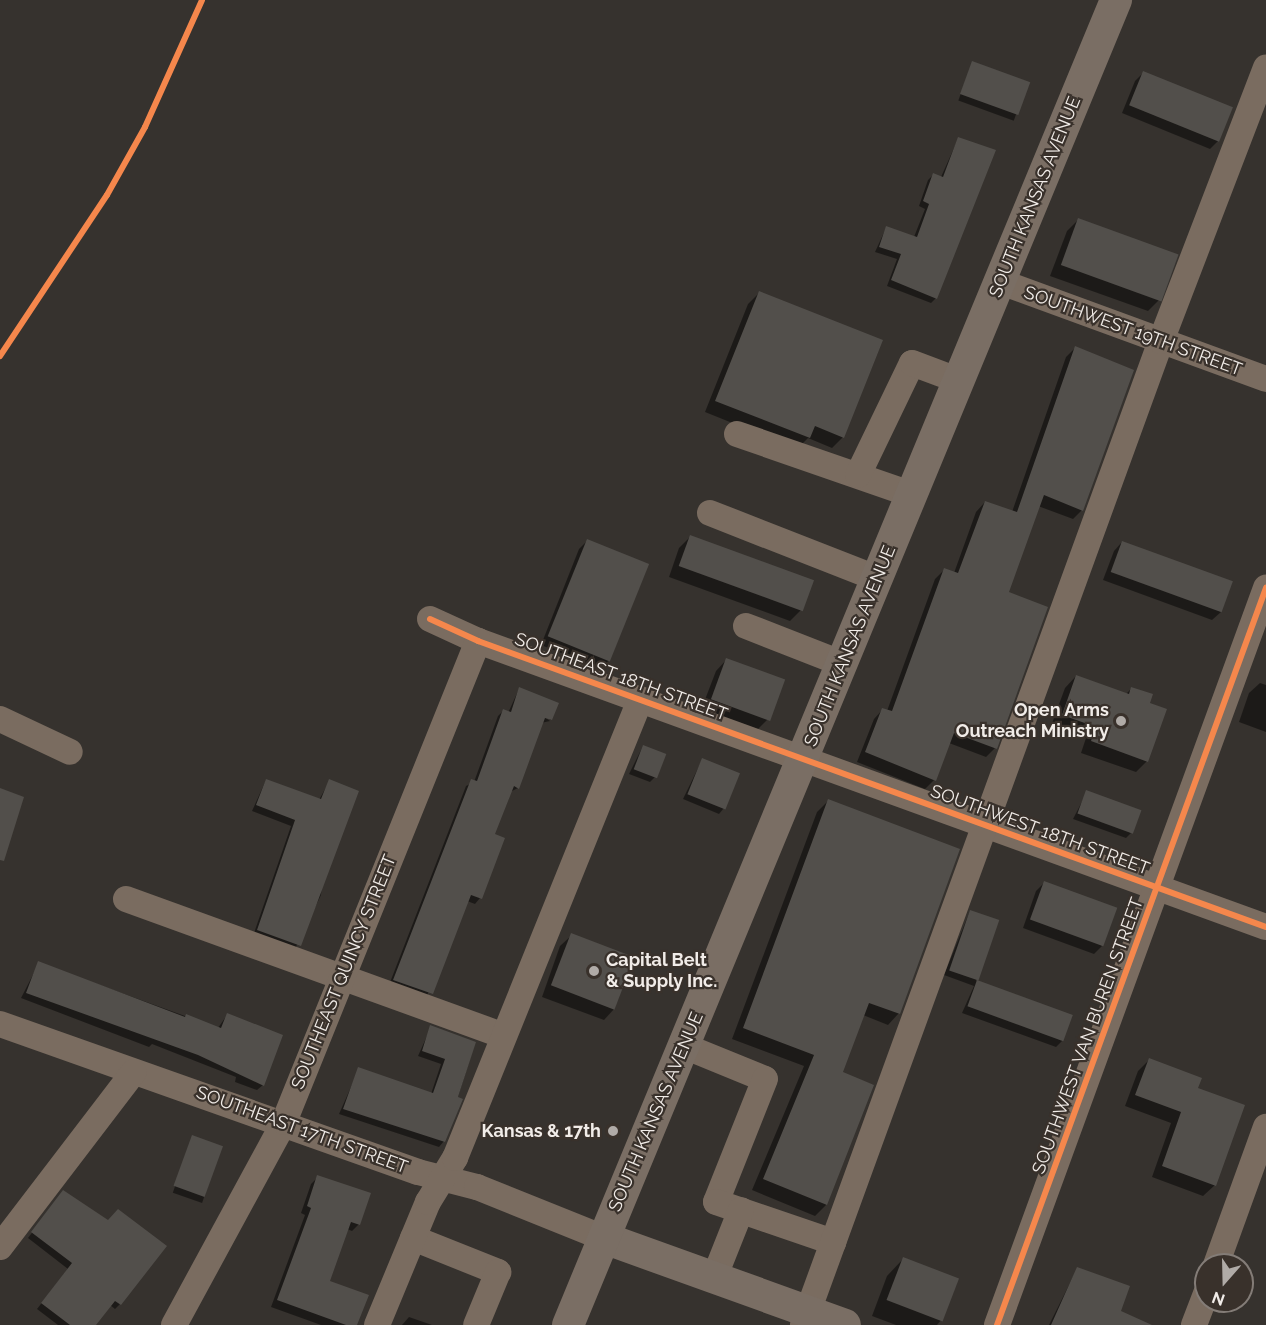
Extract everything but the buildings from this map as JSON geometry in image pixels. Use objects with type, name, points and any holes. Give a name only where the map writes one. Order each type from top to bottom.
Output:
[{"type":"main road","name":"SOUTH KANSAS AVENUE","points":[[568,1325],[804,760],[1116,0]]},
{"type":"main road","points":[[603,1238],[714,1278],[805,1318],[845,1325]]},
{"type":"street","points":[[805,1318],[987,827],[1161,341],[1266,67]]},
{"type":"street","name":"SOUTHWEST 19TH STREET","points":[[1001,282],[1266,379]]},
{"type":"street","points":[[858,475],[912,363],[960,381]]},
{"type":"street","points":[[737,434],[913,495]]},
{"type":"street","points":[[710,513],[878,579]]},
{"type":"street","name":"SOUTHWEST VAN BUREN STREET","points":[[997,1325],[1266,588]]},
{"type":"street","name":"SOUTHEAST 18TH STREET","points":[[430,619],[478,641],[804,760]]},
{"type":"street","points":[[746,626],[843,664]]},
{"type":"street","name":"SOUTHEAST QUINCY STREET","points":[[174,1325],[284,1122],[478,641]]},
{"type":"street","points":[[377,1325],[413,1238],[442,1178],[455,1158],[502,1035],[640,699]]},
{"type":"street","points":[[0,719],[70,752]]},
{"type":"street","name":"SOUTHWEST 18TH STREET","points":[[804,760],[1266,927]]},
{"type":"street","points":[[126,899],[502,1035]]},
{"type":"street","name":"SOUTHEAST 17TH STREET","points":[[0,1024],[442,1178],[509,1199],[603,1238]]},
{"type":"street","points":[[684,1046],[765,1079],[716,1202],[833,1242]]},
{"type":"street","points":[[0,1247],[134,1072]]},
{"type":"street","points":[[1220,1253],[1266,1127]]},
{"type":"street","points":[[714,1278],[741,1210]]},
{"type":"street","points":[[413,1238],[498,1272],[476,1325]]},
{"type":"cycle path","points":[[0,356],[107,195],[145,127],[202,0]]},
{"type":"cycle path","points":[[997,1325],[1266,588]]},
{"type":"cycle path","points":[[430,619],[478,641],[1266,927]]},
{"type":"place","name":"Open Arms Outreach Ministry","points":[[1121,721]]},
{"type":"place","name":"Capital Belt & Supply Inc.","points":[[594,971]]},
{"type":"place","name":"Kansas & 17th","points":[[613,1131]]}]
